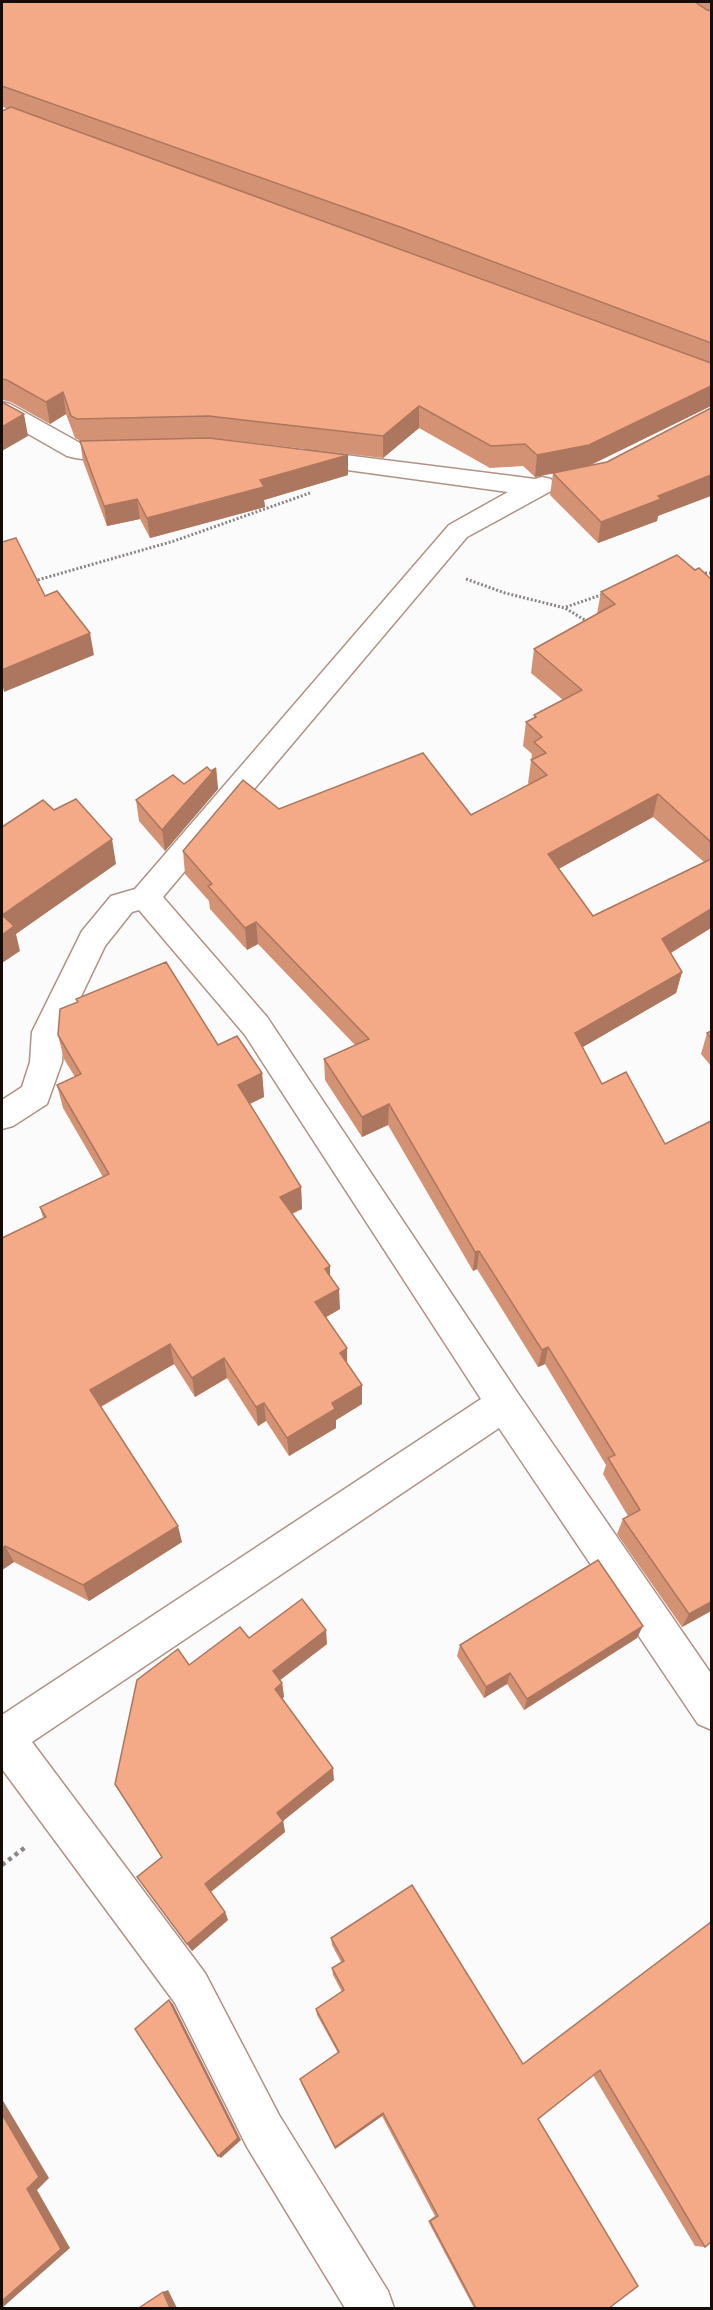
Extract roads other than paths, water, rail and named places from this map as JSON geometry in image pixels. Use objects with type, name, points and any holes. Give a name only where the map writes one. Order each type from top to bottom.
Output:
[{"type":"street","points":[[2,409],[76,451],[154,450]]},
{"type":"street","points":[[282,456],[535,487],[570,480]]},
{"type":"street","points":[[2,1116],[36,1095],[46,1062],[48,1032],[93,939],[122,904],[145,897],[458,531],[535,487]]},
{"type":"street","points":[[145,897],[256,1026],[504,1404],[711,1710]]},
{"type":"street","points":[[370,2308],[263,2131],[190,1988],[2,1737],[504,1404]]}]
